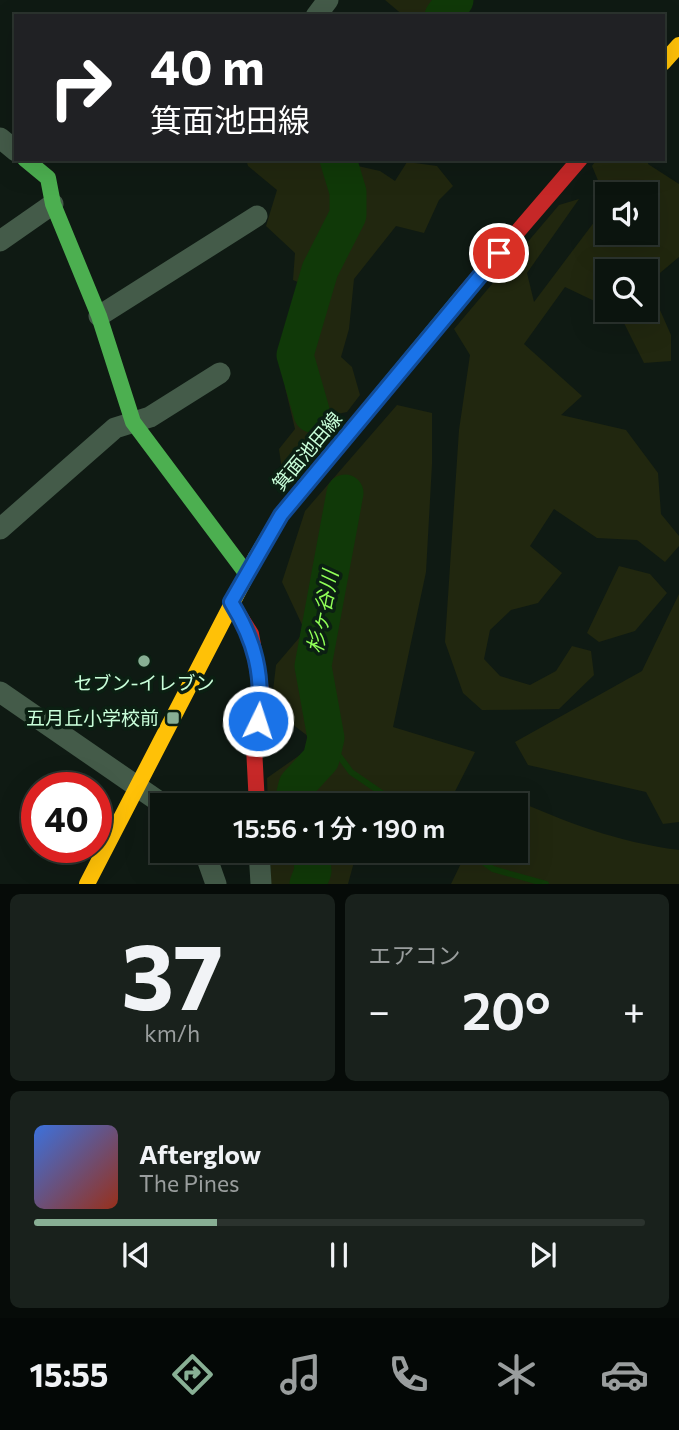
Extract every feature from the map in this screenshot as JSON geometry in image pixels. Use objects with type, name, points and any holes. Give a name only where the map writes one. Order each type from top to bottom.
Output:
[{"type":"main road","points":[[665,61],[679,45]]},
{"type":"main road","points":[[27,161],[47,178],[53,204],[99,316],[133,422],[246,573]]},
{"type":"main road","name":"箕面池田線","points":[[87,884],[246,573],[281,515],[451,309],[578,161]]},
{"type":"main road","points":[[231,602],[251,634],[261,696],[254,747],[256,793]]},
{"type":"street","points":[[0,241],[53,204]]},
{"type":"street","points":[[99,316],[257,216]]},
{"type":"street","points":[[0,529],[114,428],[150,417],[220,373]]},
{"type":"street","points":[[0,692],[150,794]]},
{"type":"street","points":[[209,863],[216,884]]},
{"type":"street","points":[[260,863],[261,884]]},
{"type":"shaded area","points":[[385,0],[440,0],[429,14],[402,14]]},
{"type":"shaded area","points":[[247,161],[348,161],[349,164],[380,171],[395,181],[407,162],[437,166],[453,186],[439,200],[424,233],[396,226],[354,279],[349,329],[341,357],[352,367],[360,395],[347,412],[328,416],[300,445],[307,465],[294,483],[283,478],[279,449],[295,429],[285,387],[307,286],[293,280],[295,253],[266,226],[277,190],[248,166]]},
{"type":"shaded area","points":[[596,161],[648,161],[648,164],[679,184],[679,257],[658,275],[658,259],[595,259],[595,301],[565,287],[524,344],[582,396],[561,415],[626,430],[658,473],[661,514],[679,536],[679,546],[665,562],[637,540],[597,538],[554,509],[530,546],[562,573],[538,603],[511,610],[490,630],[484,659],[500,676],[530,685],[556,671],[572,646],[591,651],[594,675],[559,709],[482,710],[463,693],[445,642],[459,430],[470,355],[454,329],[559,205],[579,199],[527,273],[534,302],[595,221],[595,245],[658,245],[658,182],[599,182],[592,166]]},
{"type":"shaded area","points":[[658,306],[671,335],[671,361],[644,363],[624,322],[658,322]]},
{"type":"shaded area","points":[[397,405],[432,413],[426,572],[393,727],[475,752],[454,793],[268,793],[267,778],[317,743],[271,708],[276,665],[305,631],[282,582],[305,511]]},
{"type":"shaded area","points":[[619,566],[650,574],[667,593],[635,631],[599,642],[587,633]]},
{"type":"shaded area","points":[[679,594],[679,822],[663,824],[646,792],[528,765],[515,742],[642,671]]},
{"type":"shaded area","points":[[528,805],[609,835],[679,850],[679,884],[451,884],[461,863],[528,863]]},
{"type":"shaded area","points":[[270,863],[354,863],[348,884],[271,884]]},
{"type":"waterway","name":"杉ヶ谷川","points":[[444,14],[455,0]]},
{"type":"waterway","name":"杉ヶ谷川","points":[[312,414],[295,355],[320,270],[348,215],[348,192],[339,161]]},
{"type":"waterway","name":"杉ヶ谷川","points":[[295,793],[297,785],[321,759],[326,738],[313,666],[345,493]]},
{"type":"waterway","points":[[326,738],[351,772],[382,793]]},
{"type":"waterway","name":"杉ヶ谷川","points":[[308,884],[313,871],[312,863]]},
{"type":"waterway","points":[[484,863],[493,869],[546,884]]},
{"type":"traffic: fast","points":[[27,161],[48,178],[53,204],[99,316],[133,422],[246,573]]},
{"type":"traffic: fast","points":[[256,557],[281,515],[463,295]]},
{"type":"traffic: slow","points":[[665,61],[679,45]]},
{"type":"traffic: slow","points":[[87,884],[256,557]]},
{"type":"traffic: jam","points":[[463,295],[578,161]]},
{"type":"traffic: jam","points":[[231,602],[251,634],[262,696],[254,747],[256,793]]},
{"type":"place","name":"セブン-イレブン","points":[[144,661]]},
{"type":"place","name":"五月丘小学校前","points":[[173,718]]},
{"type":"route","points":[[258,721],[261,696],[251,634],[231,602],[281,515],[499,253]]}]
